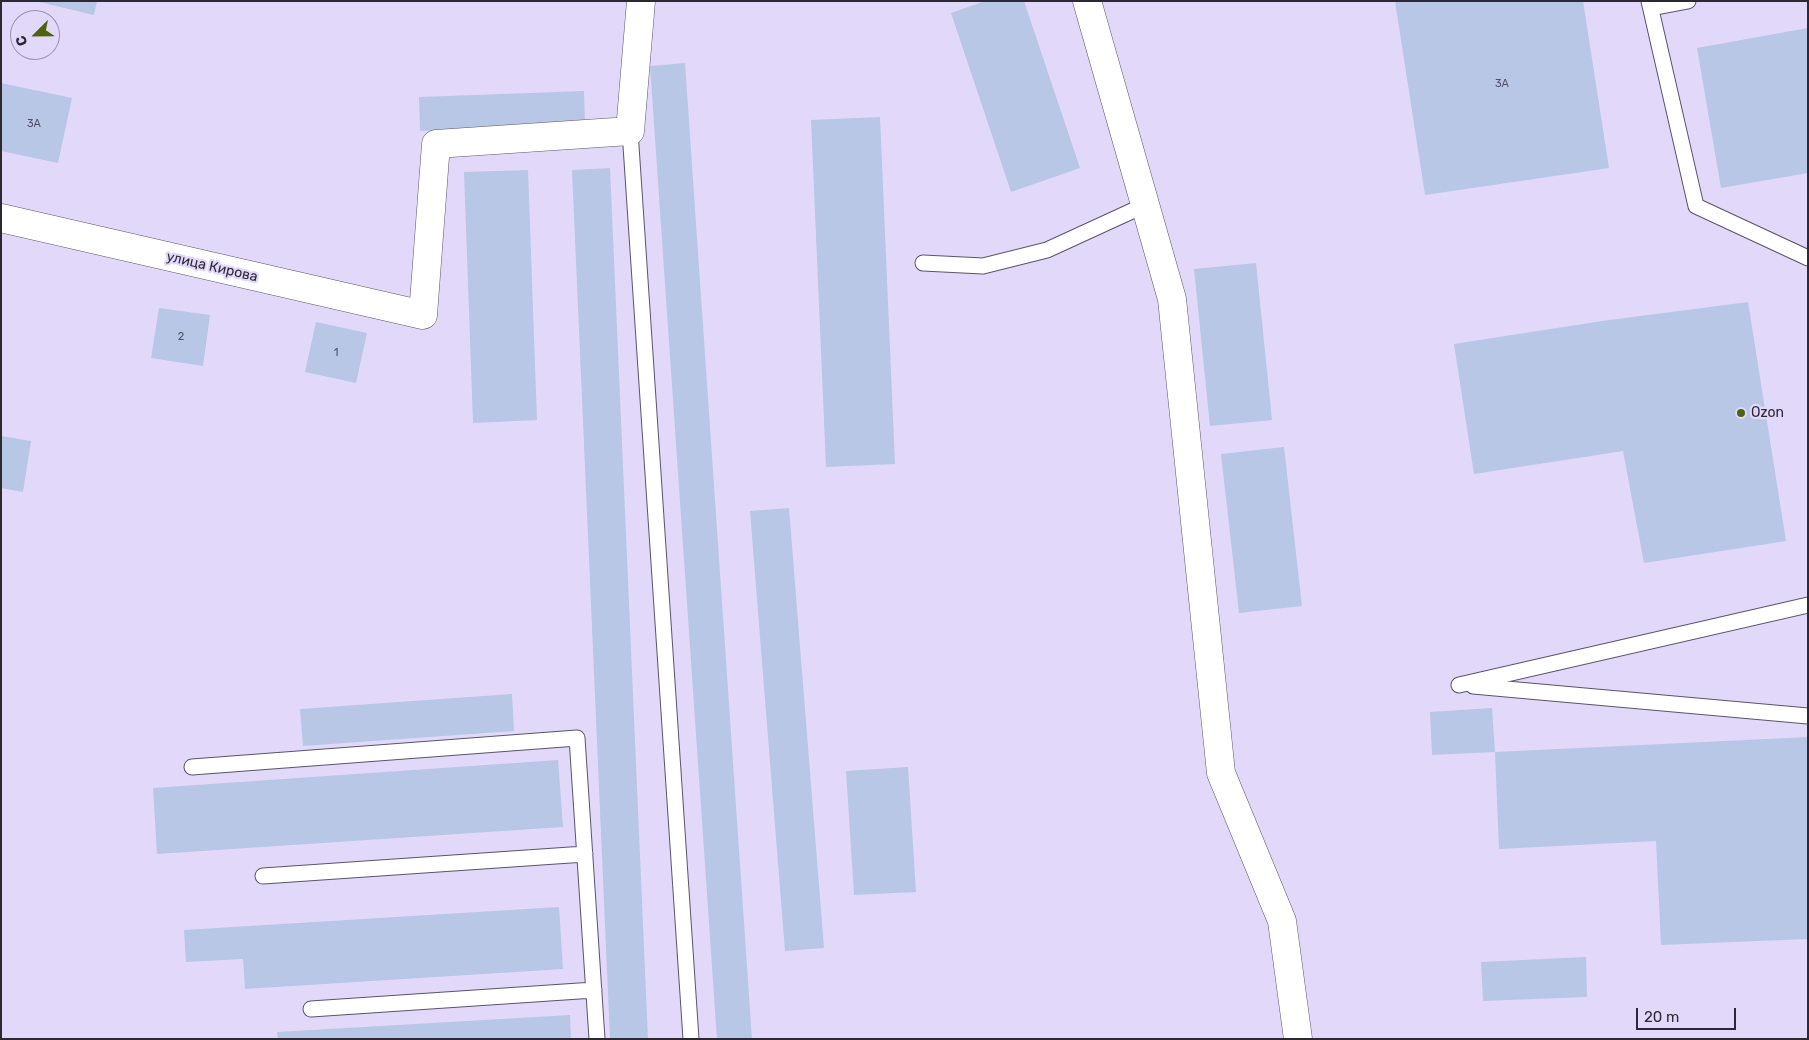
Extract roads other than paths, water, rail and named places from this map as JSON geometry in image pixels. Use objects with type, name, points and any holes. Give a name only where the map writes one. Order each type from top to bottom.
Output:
[{"type":"street","points":[[630,131],[641,1]]},
{"type":"street","points":[[1087,1],[1172,299],[1222,773],[1282,922],[1298,1039]]},
{"type":"street","name":"улица Кирова","points":[[1,218],[423,315],[436,144],[630,131]]},
{"type":"lane","points":[[1688,1],[1650,5],[1696,206],[1808,258]]},
{"type":"lane","points":[[630,131],[691,1039]]},
{"type":"lane","points":[[923,263],[984,266],[1046,250],[1145,205]]},
{"type":"lane","points":[[1808,605],[1459,685],[1808,716]]},
{"type":"lane","points":[[192,767],[577,738],[597,1039]]},
{"type":"lane","points":[[263,876],[585,854]]},
{"type":"lane","points":[[311,1009],[594,990]]},
{"type":"place","name":"Ozon","points":[[1741,413]]}]
